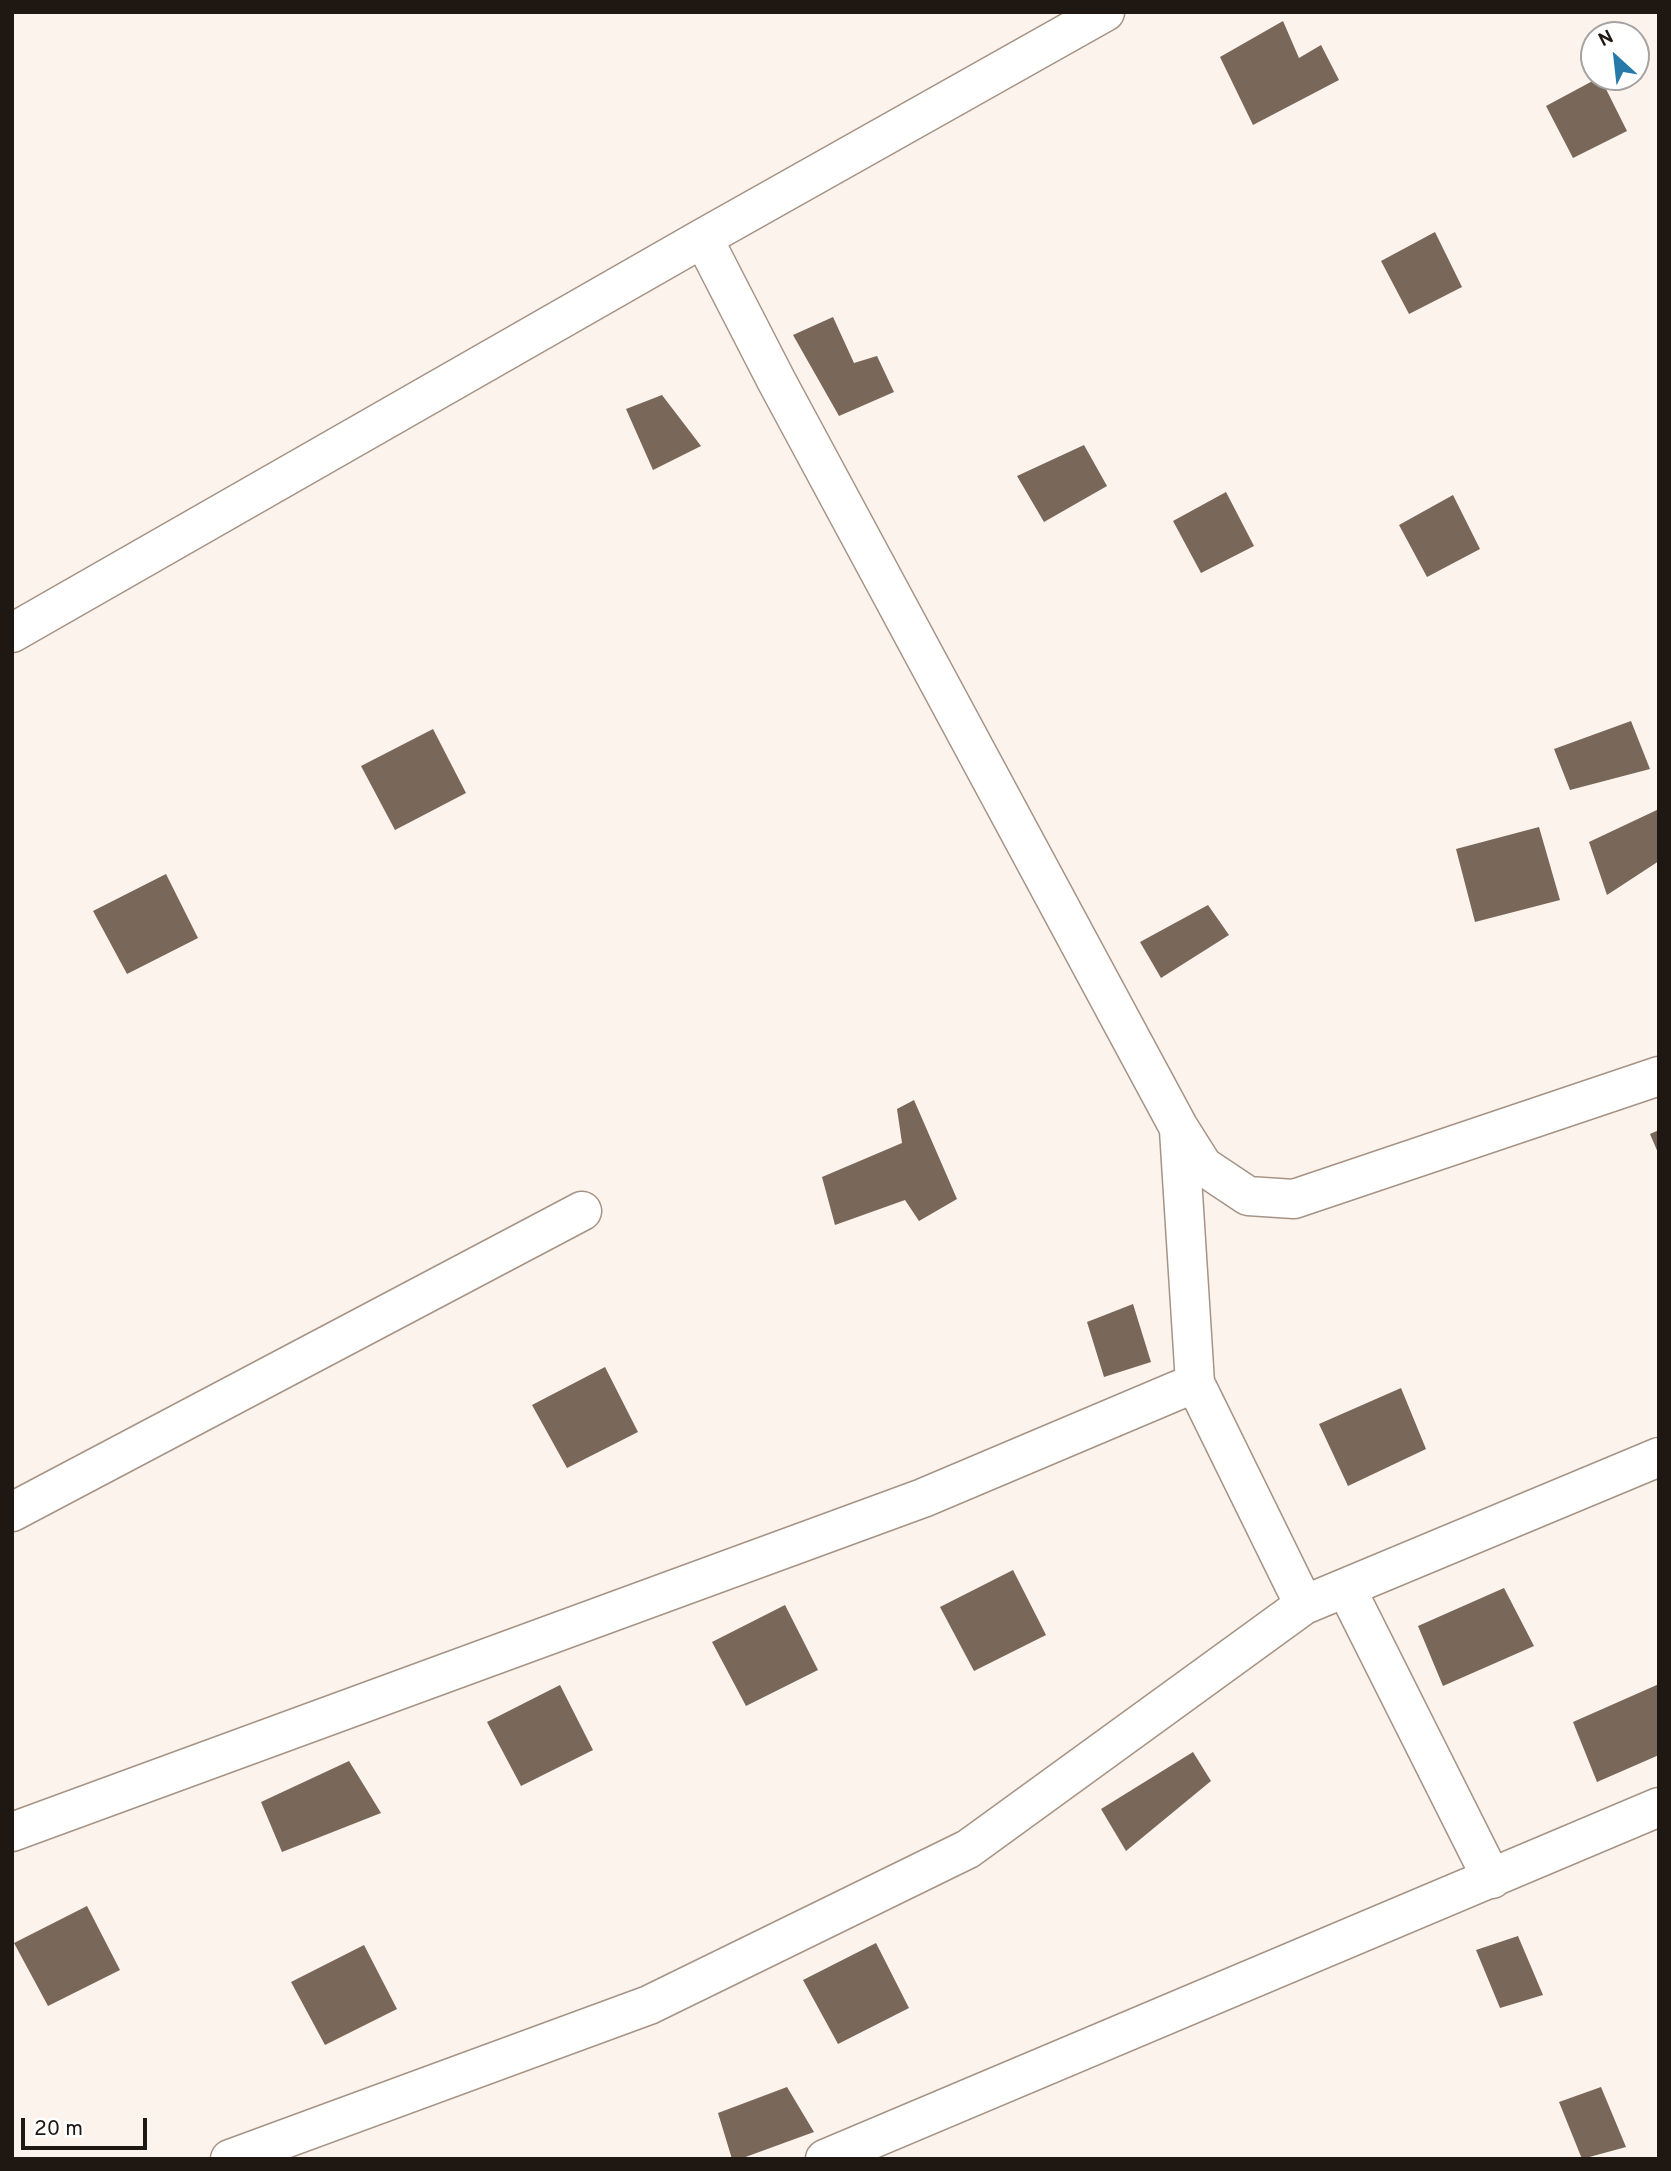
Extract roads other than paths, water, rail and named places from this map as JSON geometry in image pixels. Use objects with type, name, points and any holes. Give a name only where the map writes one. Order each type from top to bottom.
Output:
[{"type":"street","points":[[12,634],[703,238],[1105,12]]},
{"type":"street","points":[[703,238],[1179,1128],[1203,1166],[1248,1196],[1294,1199],[1659,1076]]},
{"type":"street","points":[[1179,1128],[1195,1383],[1304,1605]]},
{"type":"street","points":[[12,1512],[582,1211]]},
{"type":"street","points":[[12,1832],[923,1498],[1195,1383]]},
{"type":"street","points":[[229,2159],[649,2005],[968,1849],[1304,1605],[1659,1457]]},
{"type":"street","points":[[1346,1588],[1492,1879]]},
{"type":"street","points":[[825,2159],[1659,1807]]}]
